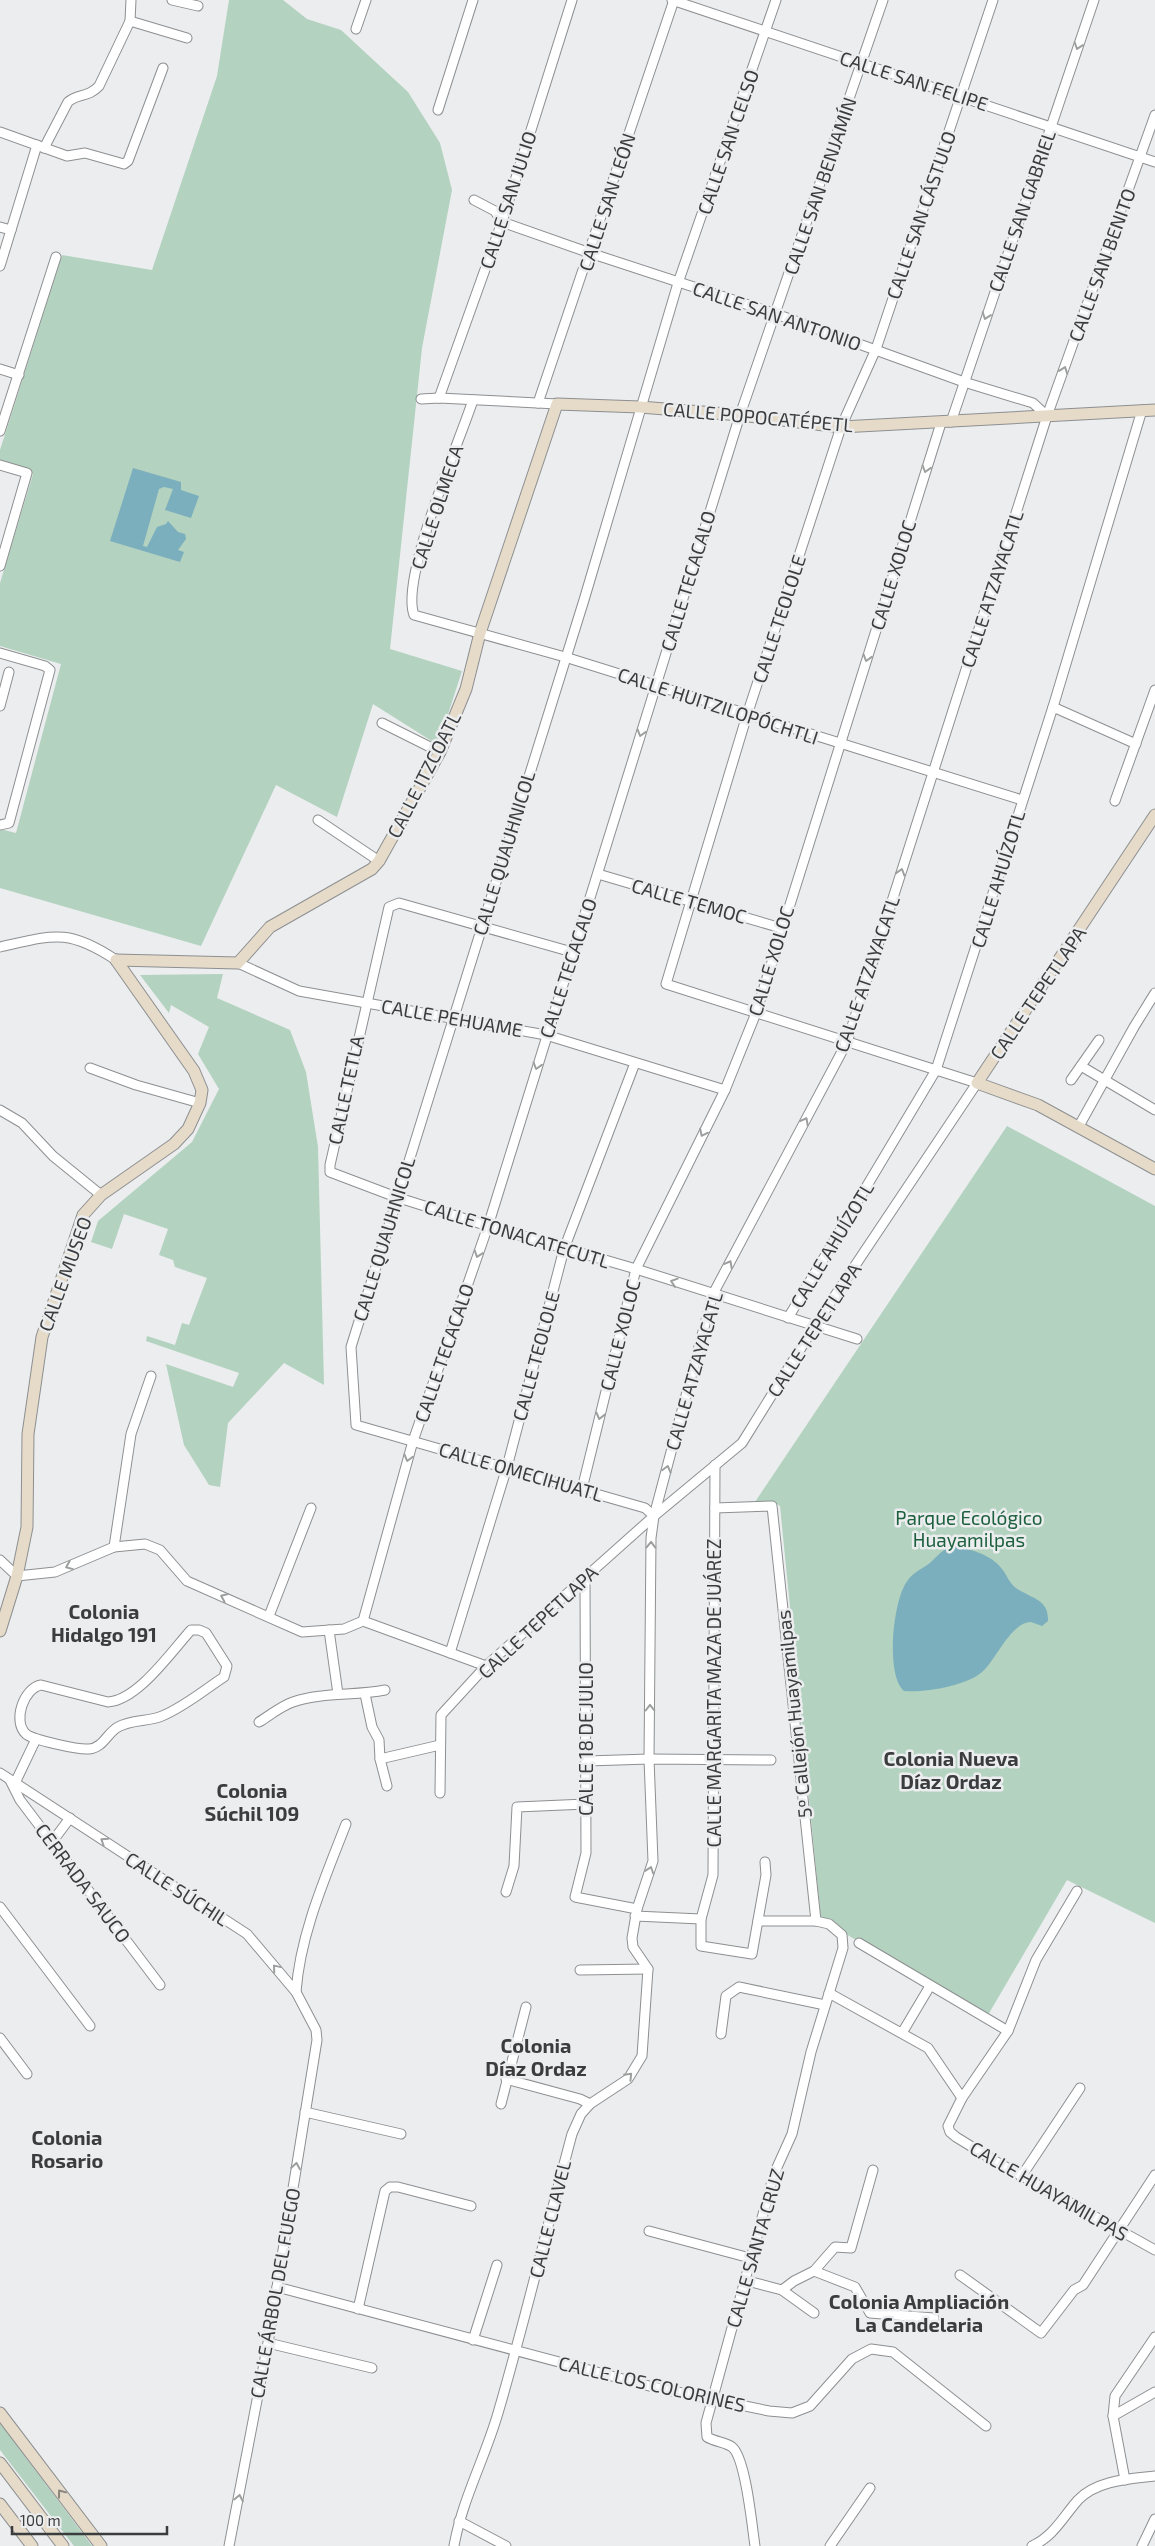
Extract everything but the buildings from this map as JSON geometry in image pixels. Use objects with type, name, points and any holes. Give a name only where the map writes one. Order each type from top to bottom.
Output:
[{"type":"street","points":[[0,265],[40,147],[68,102],[74,97],[92,93],[98,86],[130,22],[131,0]]},
{"type":"street","points":[[172,0],[198,6]]},
{"type":"street","points":[[356,29],[366,0]]},
{"type":"street","points":[[438,110],[473,0]]},
{"type":"street","name":"CALLE SAN JULIO","points":[[438,398],[502,222],[572,0]]},
{"type":"street","name":"CALLE SAN FELIPE","points":[[673,0],[1155,162]]},
{"type":"street","name":"CALLE SAN LEÓN","points":[[538,403],[590,253],[673,0]]},
{"type":"street","name":"CALLE SAN CELSO","points":[[678,283],[776,0]]},
{"type":"street","name":"CALLE SAN BENJAMÍN","points":[[776,314],[883,0]]},
{"type":"street","name":"CALLE SAN CÁSTULO","points":[[841,427],[876,350],[993,0]]},
{"type":"street","name":"CALLE SAN GABRIEL","points":[[946,423],[964,382],[1094,0]]},
{"type":"street","points":[[130,22],[187,38]]},
{"type":"street","points":[[0,132],[67,156],[85,153],[124,164],[128,161],[163,68]]},
{"type":"street","name":"CALLE SAN BENITO","points":[[1048,416],[1155,114]]},
{"type":"street","points":[[474,200],[495,211],[502,222]]},
{"type":"street","name":"CALLE SAN ANTONIO","points":[[502,222],[678,283],[776,314],[964,382],[1033,404],[1048,416]]},
{"type":"street","points":[[0,227],[11,230]]},
{"type":"street","points":[[0,431],[56,257]]},
{"type":"street","name":"CALLE QUAUHNICOL","points":[[356,1425],[351,1347],[396,1197],[604,534],[640,406],[678,283]]},
{"type":"street","name":"CALLE TECACALO","points":[[363,1621],[412,1441],[488,1226],[740,415],[776,314]]},
{"type":"street","points":[[0,369],[19,375]]},
{"type":"street","name":"CALLE POPOCATÉPETL","points":[[421,399],[438,398],[640,406],[841,427],[946,423],[1155,410]]},
{"type":"street","name":"CALLE OLMECA","points":[[414,614],[410,606],[410,594],[420,548],[473,400]]},
{"type":"street","name":"CALLE ITZCOATL","points":[[238,962],[270,927],[372,869],[379,861],[440,752],[466,689],[480,633],[557,404]]},
{"type":"street","name":"CALLE AHUÍZOTL","points":[[788,1318],[936,1070],[1053,707],[1142,410]]},
{"type":"street","name":"CALLE ATZAYACATL","points":[[636,1913],[653,1861],[650,1759],[651,1538],[654,1516],[713,1294],[847,1042],[932,772],[1048,416]]},
{"type":"street","name":"CALLE XOLOC","points":[[582,1489],[636,1269],[724,1090],[756,1013],[780,928],[946,423]]},
{"type":"street","name":"CALLE TEOLOLE","points":[[756,1013],[666,984],[747,715],[841,427]]},
{"type":"street","points":[[0,465],[27,473],[0,566]]},
{"type":"street","name":"CALLE HUITZILOPÓCHTLI","points":[[414,614],[565,657],[840,745],[1022,800]]},
{"type":"street","points":[[0,653],[46,666],[50,670],[9,823],[0,826]]},
{"type":"street","points":[[0,706],[9,672]]},
{"type":"street","points":[[1114,801],[1155,690]]},
{"type":"street","points":[[1053,707],[1136,744]]},
{"type":"street","points":[[382,723],[440,752]]},
{"type":"street","name":"CALLE TEPETLAPA","points":[[440,1792],[441,1715],[486,1666],[654,1516],[742,1443],[814,1326],[977,1083],[1152,828],[1155,815]]},
{"type":"street","points":[[318,820],[379,861]]},
{"type":"street","name":"CALLE TEMOC","points":[[598,874],[780,928]]},
{"type":"street","name":"CALLE TETLA","points":[[335,1176],[330,1172],[330,1165],[365,1002],[389,907],[399,903],[481,926]]},
{"type":"street","points":[[481,926],[572,952]]},
{"type":"street","points":[[0,947],[50,937],[72,937],[91,943],[116,960],[238,962]]},
{"type":"street","name":"CALLE MUSEO","points":[[0,1631],[17,1576],[27,1527],[28,1434],[42,1337],[83,1215],[100,1195],[174,1144],[188,1129],[200,1103],[201,1082],[194,1070],[116,960]]},
{"type":"street","name":"CALLE PEHUAME","points":[[238,962],[299,991],[546,1035],[724,1090]]},
{"type":"street","points":[[1079,1126],[1155,993]]},
{"type":"street","points":[[756,1013],[977,1083],[1038,1105],[1155,1168]]},
{"type":"street","points":[[1071,1080],[1099,1040]]},
{"type":"street","name":"CALLE TEOLOLE","points":[[450,1653],[507,1467],[564,1249],[635,1063]]},
{"type":"street","points":[[1081,1066],[1155,1110]]},
{"type":"street","points":[[90,1068],[136,1085],[200,1103]]},
{"type":"street","points":[[0,1110],[22,1123],[53,1156],[100,1195]]},
{"type":"street","name":"CALLE TONACATECUTL","points":[[335,1176],[488,1226],[636,1269],[856,1339]]},
{"type":"street","points":[[114,1547],[131,1434],[152,1376]]},
{"type":"street","name":"CALLE OMECIHUATL","points":[[356,1425],[645,1508],[654,1516]]},
{"type":"street","name":"CALLE MARGARITA MAZA DE JUÁREZ","points":[[715,1465],[713,1875],[701,1919],[701,1946],[752,1954],[758,1921]]},
{"type":"street","name":"5º Callejón Huayamilpas","points":[[715,1508],[772,1506],[816,1921]]},
{"type":"street","points":[[269,1616],[311,1508]]},
{"type":"street","points":[[0,1560],[17,1576],[55,1572],[114,1547],[145,1544],[157,1548],[187,1581],[302,1632],[350,1628],[363,1621],[486,1666]]},
{"type":"street","name":"CALLE 18 DE JULIO","points":[[584,1579],[586,1853],[575,1898],[636,1913]]},
{"type":"street","points":[[191,1630],[199,1630],[206,1633],[227,1666],[224,1677],[164,1716],[147,1721],[126,1722],[115,1728],[94,1749],[86,1750],[36,1739],[27,1735],[22,1729],[20,1718],[26,1694],[33,1686],[41,1684],[108,1702],[118,1701],[142,1684],[191,1630]]},
{"type":"street","points":[[329,1630],[338,1694]]},
{"type":"street","points":[[258,1722],[292,1702],[338,1694],[365,1694],[386,1690]]},
{"type":"street","points":[[365,1694],[372,1726],[379,1740],[380,1759],[387,1786]]},
{"type":"street","points":[[12,1781],[36,1739]]},
{"type":"street","points":[[380,1759],[440,1745]]},
{"type":"street","points":[[586,1761],[650,1759],[771,1760]]},
{"type":"street","name":"CALLE SÚCHIL","points":[[0,1773],[248,1934],[296,1992],[316,2030],[317,2040]]},
{"type":"street","name":"CERRADA SAUCO","points":[[12,1781],[20,1800],[160,1985]]},
{"type":"street","points":[[506,1892],[514,1866],[517,1807],[586,1804]]},
{"type":"street","points":[[52,1842],[70,1818]]},
{"type":"street","points":[[296,1992],[298,1965],[326,1875],[346,1824]]},
{"type":"street","points":[[765,1862],[766,1876],[758,1921],[816,1921]]},
{"type":"street","points":[[829,1993],[928,2048],[962,2098],[1008,2031],[1036,1960],[1077,1891]]},
{"type":"street","points":[[0,1907],[90,2026]]},
{"type":"street","points":[[648,1969],[633,1947],[636,1913],[701,1919]]},
{"type":"street","name":"CALLE SANTA CRUZ","points":[[755,2546],[743,2472],[736,2451],[730,2446],[712,2440],[705,2432],[750,2258],[774,2174],[792,2134],[811,2052],[843,1948],[842,1935],[828,1924],[816,1921]]},
{"type":"street","points":[[859,1942],[1008,2031]]},
{"type":"street","points":[[580,1970],[648,1969]]},
{"type":"street","name":"CALLE CLAVEL","points":[[454,2546],[459,2521],[482,2463],[516,2351],[572,2134],[582,2114],[590,2104],[628,2079],[639,2065],[642,2056],[648,1969]]},
{"type":"street","points":[[902,2033],[930,1986]]},
{"type":"street","points":[[721,2034],[726,1996],[739,1987],[825,2005]]},
{"type":"street","points":[[501,2104],[526,2007]]},
{"type":"street","points":[[0,2038],[27,2074]]},
{"type":"street","name":"CALLE ÁRBOL DEL FUEGO","points":[[229,2546],[268,2342],[317,2040]]},
{"type":"street","points":[[506,2079],[580,2099],[590,2104]]},
{"type":"street","points":[[1021,2177],[1080,2088]]},
{"type":"street","name":"CALLE HUAYAMILPAS","points":[[962,2098],[948,2126],[950,2132],[956,2137],[1021,2177],[1155,2250]]},
{"type":"street","points":[[305,2112],[401,2134]]},
{"type":"street","points":[[782,2290],[814,2271],[835,2247],[851,2248],[873,2170]]},
{"type":"street","points":[[960,2276],[1041,2333],[1074,2290],[1083,2285],[1117,2230],[1155,2175]]},
{"type":"street","points":[[358,2309],[385,2191],[390,2187],[398,2187],[471,2206]]},
{"type":"street","points":[[650,2231],[750,2258]]},
{"type":"street","points":[[473,2340],[497,2265]]},
{"type":"street","points":[[814,2271],[855,2288],[870,2313],[934,2318]]},
{"type":"street","points":[[744,2280],[782,2290],[814,2313]]},
{"type":"street","name":"CALLE LOS COLORINES","points":[[277,2288],[653,2388],[792,2413],[810,2406],[852,2360],[870,2349],[893,2352],[986,2426]]},
{"type":"street","points":[[1125,2480],[1113,2416],[1115,2396],[1155,2337]]},
{"type":"street","points":[[268,2342],[372,2368]]},
{"type":"street","points":[[1113,2416],[1155,2392]]},
{"type":"street","points":[[0,2413],[101,2546]]},
{"type":"street","points":[[0,2463],[63,2546]]},
{"type":"street","points":[[1032,2546],[1047,2539],[1079,2499],[1088,2492],[1125,2480],[1155,2476]]},
{"type":"street","points":[[830,2546],[870,2488]]},
{"type":"street","points":[[0,2504],[32,2546]]},
{"type":"street","points":[[1142,2546],[1155,2519]]},
{"type":"street","points":[[459,2521],[506,2546]]},
{"type":"green space","points":[[229,0],[283,0],[307,19],[341,30],[408,92],[440,143],[452,190],[422,348],[390,649],[462,671],[438,745],[373,704],[337,817],[276,785],[201,946],[0,888],[0,829],[16,833],[61,664],[0,646],[0,583],[33,474],[0,464],[0,450],[62,255],[152,270],[217,76]]},
{"type":"green space","points":[[223,974],[217,998],[290,1030],[306,1072],[318,1147],[324,1385],[284,1363],[228,1423],[220,1487],[209,1485],[184,1445],[166,1364],[233,1387],[239,1373],[146,1341],[147,1336],[175,1345],[182,1323],[189,1325],[207,1278],[175,1267],[173,1260],[159,1255],[168,1229],[124,1214],[112,1249],[91,1242],[98,1221],[192,1142],[219,1089],[198,1054],[209,1027],[171,1005],[169,1013],[140,975]]},
{"type":"green space","name":"Parque Ecológico Huayamilpas","points":[[1007,1126],[1155,1206],[1155,1923],[1067,1880],[988,2015],[821,1920],[780,1506],[772,1501],[755,1502]]},
{"type":"green space","points":[[0,2423],[92,2546],[74,2546],[0,2450]]},
{"type":"water","points":[[133,468],[181,482],[181,490],[199,496],[191,518],[165,510],[173,489],[164,487],[159,489],[143,546],[147,547],[157,527],[166,524],[168,521],[178,532],[185,534],[186,539],[178,550],[184,552],[180,562],[110,541]]},
{"type":"water","points":[[950,1546],[971,1550],[992,1559],[1014,1586],[1043,1604],[1048,1614],[1048,1621],[1042,1626],[1031,1622],[1017,1628],[982,1672],[975,1677],[944,1688],[904,1691],[898,1682],[894,1669],[893,1636],[898,1603],[910,1577]]},
{"type":"district","name":"Colonia Hidalgo 191","points":[[104,1624]]},
{"type":"district","name":"Colonia Nueva Díaz Ordaz","points":[[951,1770]]},
{"type":"district","name":"Colonia Súchil 109","points":[[252,1802]]},
{"type":"district","name":"Colonia Díaz Ordaz","points":[[536,2058]]},
{"type":"district","name":"Colonia Rosario","points":[[67,2150]]},
{"type":"district","name":"Colonia Ampliación La Candelaria","points":[[919,2314]]}]
